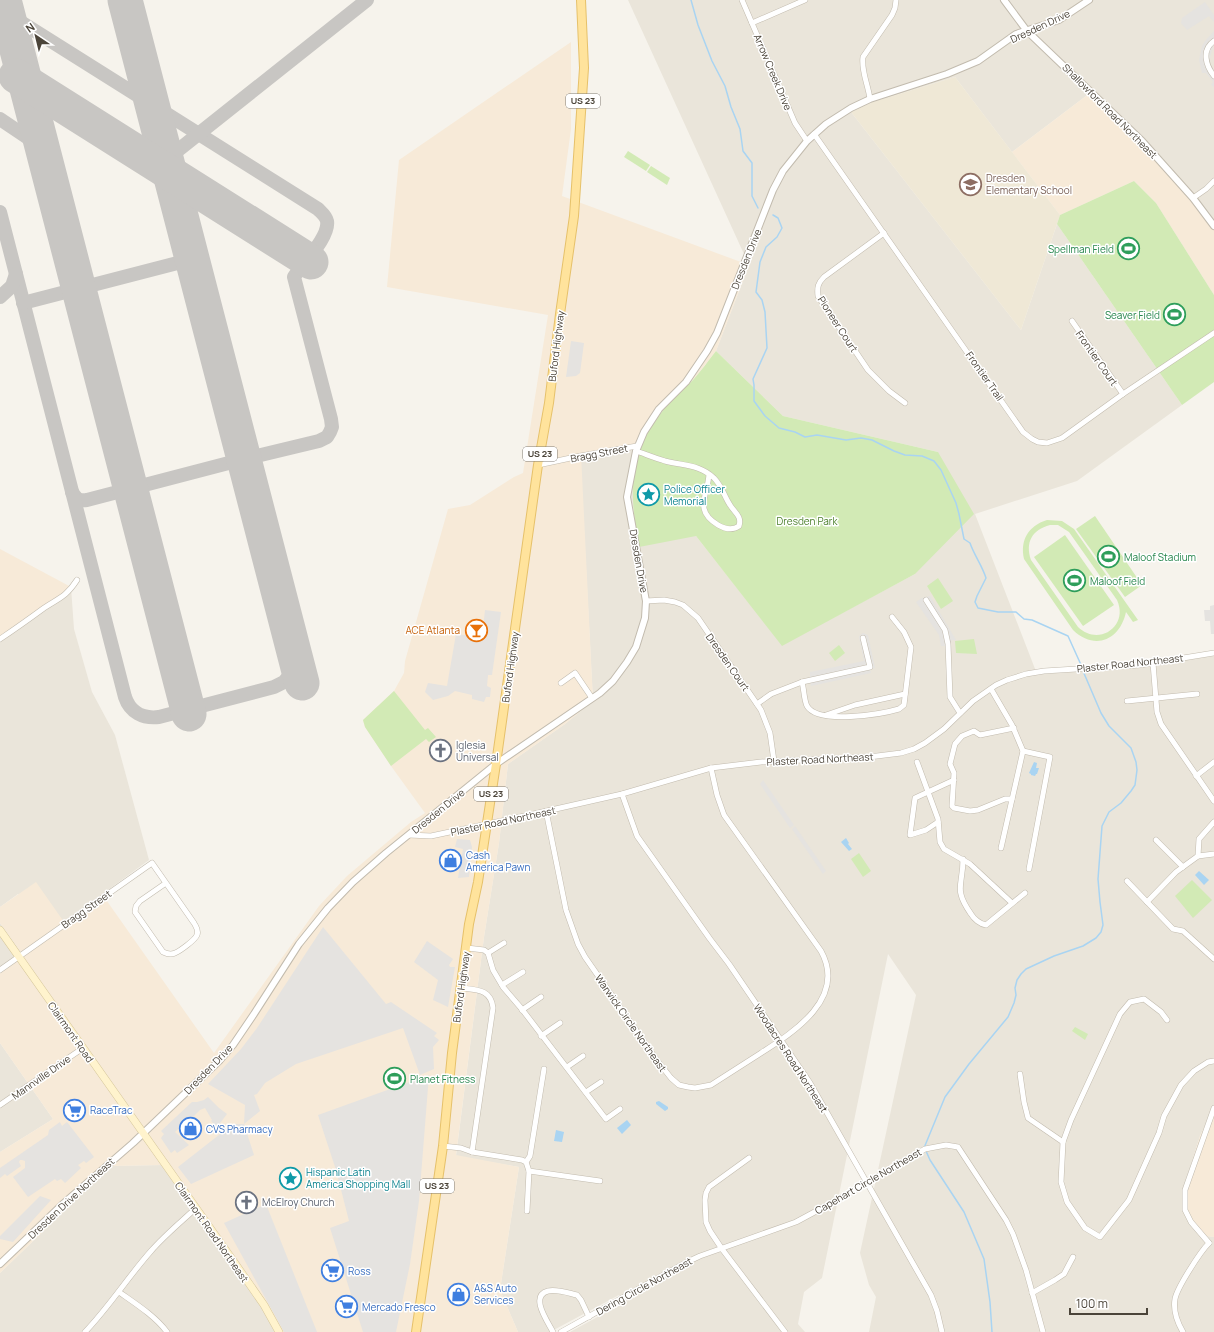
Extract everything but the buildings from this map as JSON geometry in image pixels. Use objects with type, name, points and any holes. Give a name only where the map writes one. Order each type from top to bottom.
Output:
[{"type":"main road","name":"Buford Highway","points":[[416,1332],[443,1146],[452,1053],[469,924],[496,764],[538,465],[549,403],[574,216],[584,68],[581,0]]},
{"type":"main road","name":"Clairmont Road","points":[[0,930],[143,1133]]},
{"type":"main road","name":"Clairmont Road Northeast","points":[[143,1133],[264,1305],[279,1332]]},
{"type":"street","name":"Arrow Creek Drive","points":[[742,0],[795,123],[807,141]]},
{"type":"street","points":[[752,23],[805,0]]},
{"type":"street","points":[[870,99],[869,90],[863,73],[863,56],[892,15],[896,0]]},
{"type":"street","name":"Shallowford Road Northeast","points":[[1004,0],[1027,31],[1142,141],[1193,198],[1214,226]]},
{"type":"street","name":"Dresden Drive","points":[[143,1133],[216,1064],[232,1045],[299,944],[328,908],[364,871],[496,764],[600,693],[620,672],[636,647],[645,618],[646,601],[628,497],[636,448],[644,432],[659,409],[686,382],[707,351],[717,333],[783,171],[807,141],[842,113],[870,99],[947,74],[968,65],[1016,34],[1059,20],[1089,0]]},
{"type":"street","points":[[1214,41],[1206,51],[1206,62],[1209,70],[1214,76]]},
{"type":"street","name":"Frontier Trail","points":[[814,134],[1023,432],[1032,439],[1047,443],[1062,438],[1123,394],[1214,333]]},
{"type":"street","points":[[1193,198],[1214,181]]},
{"type":"street","name":"Pioneer Court","points":[[884,233],[824,277],[819,282],[817,289],[818,296],[868,370],[889,391],[905,403]]},
{"type":"street","name":"Frontier Court","points":[[1072,321],[1123,394]]},
{"type":"street","name":"Bragg Street","points":[[538,465],[580,456],[636,448]]},
{"type":"street","points":[[636,448],[666,461],[697,466],[709,474],[721,487],[730,506],[740,517],[741,521],[739,526],[730,530],[714,523],[707,517],[703,499],[709,480],[709,474]]},
{"type":"street","points":[[0,639],[70,591],[77,580]]},
{"type":"street","name":"Dresden Court","points":[[646,601],[664,600],[675,602],[683,605],[698,618],[757,704],[766,721],[770,733],[774,760]]},
{"type":"street","points":[[926,600],[946,630],[950,697],[960,713]]},
{"type":"street","points":[[802,682],[807,706],[812,711],[825,716],[845,718],[899,709],[904,705],[911,647],[904,632],[892,616]]},
{"type":"street","points":[[757,704],[771,694],[802,682],[870,667],[863,638]]},
{"type":"street","name":"Plaster Road Northeast","points":[[409,834],[431,836],[546,812],[622,794],[711,768],[774,760],[884,756],[907,751],[930,740],[973,701],[990,689],[1007,680],[1026,674],[1079,668],[1153,663],[1214,653]]},
{"type":"street","points":[[1153,663],[1157,712],[1161,724],[1214,801]]},
{"type":"street","points":[[561,683],[574,674],[592,698]]},
{"type":"street","points":[[990,689],[1014,728],[1023,751],[1001,848]]},
{"type":"street","points":[[825,716],[855,705],[905,694]]},
{"type":"street","points":[[1127,701],[1197,694]]},
{"type":"street","points":[[1012,799],[1005,799],[978,810],[970,811],[954,808],[952,806],[951,799],[954,774],[950,764],[955,744],[967,734],[974,731],[980,734],[1014,728]]},
{"type":"street","points":[[1023,751],[1050,757],[1029,869]]},
{"type":"street","points":[[917,762],[938,822],[941,845],[944,849],[970,864],[1012,903]]},
{"type":"street","points":[[1196,776],[1214,762]]},
{"type":"street","name":"Warwick Circle Northeast","points":[[546,812],[566,910],[578,944],[593,969],[658,1062],[671,1078],[679,1085],[688,1087],[695,1088],[711,1085],[781,1040],[806,1020],[819,1003],[827,985],[828,975],[826,961],[821,951],[724,815],[717,795],[711,768]]},
{"type":"street","points":[[938,822],[926,830],[910,834],[916,798],[954,780]]},
{"type":"street","name":"Woodacres Road Northeast","points":[[622,794],[637,836],[729,964],[810,1083],[931,1295],[942,1332]]},
{"type":"street","points":[[1198,856],[1199,839],[1214,822]]},
{"type":"street","points":[[1156,840],[1182,867]]},
{"type":"street","points":[[1147,902],[1182,867],[1198,856],[1214,854]]},
{"type":"street","points":[[963,859],[960,896],[974,918],[982,925],[986,925],[1025,892]]},
{"type":"street","name":"Bragg Street","points":[[0,970],[152,863],[166,883],[198,929],[198,934],[194,940],[175,953],[167,954],[163,952],[135,912],[136,906],[140,901],[166,883]]},
{"type":"street","points":[[1127,881],[1173,929],[1182,931],[1214,959]]},
{"type":"street","points":[[488,953],[504,942]]},
{"type":"street","points":[[467,948],[484,950],[488,953],[493,970],[502,985],[606,1119],[620,1109]]},
{"type":"street","points":[[502,985],[523,972]]},
{"type":"street","points":[[461,988],[485,992],[492,1000],[493,1008],[472,1152]]},
{"type":"street","points":[[522,1010],[541,996]]},
{"type":"street","points":[[1167,1020],[1161,1012],[1144,999],[1130,1002],[1120,1014],[1071,1120],[1063,1142],[1061,1182],[1067,1202],[1085,1228],[1100,1237],[1129,1200],[1159,1133],[1164,1116],[1181,1085],[1194,1071],[1208,1062],[1214,1061]]},
{"type":"street","points":[[541,1036],[560,1023]]},
{"type":"street","name":"Mannville Drive","points":[[0,1105],[82,1048]]},
{"type":"street","points":[[566,1067],[583,1056]]},
{"type":"street","points":[[526,1162],[530,1156],[544,1069]]},
{"type":"street","points":[[1020,1074],[1028,1118],[1063,1142]]},
{"type":"street","points":[[586,1092],[601,1082]]},
{"type":"street","points":[[1183,1332],[1175,1313],[1175,1298],[1199,1254],[1211,1242],[1191,1222],[1185,1210],[1184,1190],[1214,1108]]},
{"type":"street","name":"Dresden Drive Northeast","points":[[0,1264],[64,1203],[143,1133]]},
{"type":"street","name":"Capehart Circle Northeast","points":[[722,1249],[796,1222],[924,1149],[946,1145],[958,1148],[1006,1220],[1013,1234],[1043,1332]]},
{"type":"street","points":[[443,1146],[461,1148],[472,1152],[522,1160],[526,1162],[529,1171],[527,1211]]},
{"type":"street","points":[[749,1158],[709,1187],[705,1200],[706,1222],[722,1249],[785,1332]]},
{"type":"street","points":[[529,1171],[600,1181]]},
{"type":"street","points":[[85,1332],[101,1315],[150,1252],[196,1208]]},
{"type":"street","name":"Dering Circle Northeast","points":[[561,1332],[685,1263],[700,1256],[722,1249]]},
{"type":"street","points":[[1032,1292],[1064,1274],[1073,1257]]},
{"type":"street","points":[[553,1332],[539,1303],[540,1297],[548,1291],[577,1295],[589,1317]]},
{"type":"street","points":[[119,1292],[143,1309],[164,1327],[167,1332]]},
{"type":"shaded area","points":[[628,0],[1214,0],[1214,221],[1090,93],[1012,152],[955,77],[873,102],[851,112],[1021,330],[1057,224],[1182,405],[1077,481],[975,514],[1037,674],[1098,670],[1214,656],[1214,1107],[1200,1136],[1186,1180],[1207,1236],[1214,1237],[1214,1332],[869,1332],[876,1297],[869,1285],[860,1253],[916,995],[888,954],[822,1278],[804,1292],[798,1324],[805,1332],[570,1332],[623,1303],[619,1295],[550,1332],[518,1332],[500,1290],[519,1167],[456,1156],[484,937],[499,843],[508,764],[565,724],[593,701],[580,453],[641,445],[633,514],[696,536],[782,645],[915,574],[938,452],[783,416],[716,351],[749,265]]},
{"type":"shaded area","points":[[1205,2],[1214,15],[1214,22],[1209,16],[1187,30],[1181,23],[1182,18]]},
{"type":"shaded area","points":[[1214,31],[1214,44],[1210,57],[1210,66],[1214,74],[1214,87],[1211,85],[1213,82],[1206,73],[1202,73],[1199,60],[1202,46]]},
{"type":"shaded area","points":[[571,42],[571,129],[562,196],[749,265],[716,351],[694,379],[661,412],[651,426],[641,445],[581,454],[593,701],[565,724],[508,764],[499,843],[484,937],[456,1155],[519,1167],[500,1290],[518,1332],[278,1332],[264,1304],[163,1165],[111,1166],[0,1273],[0,1152],[53,1119],[0,1043],[0,970],[22,954],[0,923],[0,907],[36,882],[64,922],[102,894],[214,1053],[319,906],[347,876],[411,822],[425,813],[365,727],[363,720],[394,691],[404,673],[405,661],[448,509],[470,505],[514,477],[523,473],[548,315],[387,287],[399,160]]},
{"type":"shaded area","name":"Dresden Elementary School","points":[[955,77],[1060,215],[1021,330],[851,112],[873,102]]},
{"type":"shaded area","points":[[1090,93],[1147,144],[1214,221],[1214,295],[1156,203],[1134,181],[1060,215],[1012,152]]},
{"type":"shaded area","points":[[571,341],[584,343],[580,373],[576,376],[566,377]]},
{"type":"shaded area","points":[[0,549],[71,587],[0,639]]},
{"type":"shaded area","points":[[71,587],[74,629],[92,692],[115,735],[149,860],[64,922],[18,894],[0,907],[0,639]]},
{"type":"shaded area","points":[[930,596],[956,640],[952,640],[946,646],[941,646],[939,635],[916,602],[922,598]]},
{"type":"shaded area","points":[[1214,605],[1214,634],[1211,634],[1210,621],[1205,621],[1204,610],[1210,610],[1210,606]]},
{"type":"shaded area","points":[[485,610],[501,612],[492,675],[488,675],[487,686],[491,688],[490,697],[486,697],[484,702],[472,699],[472,695],[455,691],[448,696],[433,700],[425,692],[428,683],[447,686],[456,634],[482,637]]},
{"type":"shaded area","points":[[863,633],[868,635],[875,668],[870,669],[871,673],[811,686],[810,672],[864,661],[859,637]]},
{"type":"shaded area","points":[[763,780],[794,825],[790,828],[760,784]]},
{"type":"shaded area","points":[[795,826],[826,871],[823,874],[792,829]]},
{"type":"shaded area","points":[[457,839],[470,840],[472,847],[469,877],[458,878],[463,849],[455,847]]},
{"type":"shaded area","points":[[0,923],[22,954],[0,970]]},
{"type":"shaded area","points":[[323,927],[386,1004],[391,1002],[437,1033],[434,1036],[439,1040],[433,1047],[434,1069],[420,1075],[403,1028],[296,1064],[265,1083],[257,1094],[254,1095],[260,1111],[244,1124],[245,1105],[208,1084],[241,1049],[257,1028]]},
{"type":"shaded area","points":[[427,941],[453,959],[449,965],[450,967],[455,967],[448,1007],[433,1000],[438,980],[414,962]]},
{"type":"shaded area","points":[[0,1043],[53,1119],[0,1152]]},
{"type":"shaded area","points":[[429,1075],[419,1201],[410,1264],[396,1332],[363,1332],[330,1228],[349,1221],[336,1170],[318,1115]]},
{"type":"shaded area","points":[[208,1097],[227,1114],[217,1127],[211,1121],[212,1120],[205,1108],[200,1110],[184,1126],[182,1125],[175,1132],[189,1145],[177,1153],[175,1150],[171,1153],[161,1138],[164,1134],[161,1131],[192,1102],[204,1100]]},
{"type":"shaded area","points":[[1214,1107],[1214,1237],[1207,1236],[1198,1228],[1183,1207],[1186,1181],[1200,1136]]},
{"type":"shaded area","points":[[60,1122],[62,1126],[67,1122],[94,1157],[86,1163],[84,1161],[78,1165],[81,1168],[65,1183],[61,1179],[57,1181],[55,1179],[28,1197],[13,1177],[25,1168],[25,1161],[20,1160],[19,1162],[21,1166],[7,1176],[5,1174],[0,1178],[0,1168],[48,1135],[49,1130]]},
{"type":"shaded area","points":[[233,1124],[244,1124],[254,1155],[191,1184],[178,1167]]},
{"type":"shaded area","points":[[163,1165],[264,1304],[278,1332],[0,1332],[0,1273],[111,1166]]},
{"type":"shaded area","points":[[40,1196],[51,1200],[13,1242],[0,1239],[0,1236]]},
{"type":"shaded area","points":[[266,1204],[317,1332],[284,1332],[224,1223]]},
{"type":"green space","points":[[628,151],[650,165],[646,171],[624,157]]},
{"type":"green space","points":[[651,166],[670,178],[667,185],[647,172]]},
{"type":"green space","points":[[1134,181],[1156,203],[1214,295],[1214,382],[1182,405],[1057,224],[1060,215]]},
{"type":"green space","name":"Dresden Park","points":[[716,351],[783,416],[938,452],[974,514],[915,574],[782,646],[696,536],[639,547],[633,494],[636,461],[642,445],[650,429],[661,413],[693,380]]},
{"type":"green space","name":"Maloof Stadium","points":[[1095,516],[1142,585],[1125,597],[1076,529]]},
{"type":"green space","points":[[1047,520],[1062,521],[1074,529],[1138,620],[1133,622],[1126,612],[1123,622],[1118,630],[1112,636],[1098,641],[1090,640],[1073,630],[1024,559],[1023,546],[1027,535],[1030,530]],"holes":[[[1058,525],[1069,532],[1117,600],[1120,609],[1119,618],[1110,631],[1095,635],[1086,633],[1078,627],[1031,560],[1029,548],[1034,534],[1044,527]]]},
{"type":"green space","name":"Maloof Field","points":[[1065,535],[1114,605],[1083,626],[1034,557]]},
{"type":"green space","points":[[938,578],[953,601],[941,609],[927,586]]},
{"type":"green space","points":[[974,639],[977,654],[956,653],[955,641]]},
{"type":"green space","points":[[839,645],[845,653],[835,661],[829,653]]},
{"type":"green space","points":[[394,691],[425,730],[428,728],[436,737],[429,742],[426,739],[391,766],[365,727],[363,720]]},
{"type":"green space","points":[[859,853],[871,871],[863,877],[851,859]]},
{"type":"green space","points":[[1192,880],[1212,900],[1193,918],[1175,896]]},
{"type":"green space","points":[[1075,1027],[1088,1034],[1085,1040],[1072,1031]]},
{"type":"water","points":[[1034,762],[1037,763],[1036,768],[1039,768],[1035,776],[1029,773]]},
{"type":"water","points":[[846,838],[852,849],[849,851],[841,842]]},
{"type":"water","points":[[1199,871],[1209,880],[1204,885],[1195,875]]},
{"type":"water","points":[[659,1101],[668,1107],[668,1109],[665,1111],[656,1104],[656,1102]]},
{"type":"water","points":[[627,1120],[631,1125],[622,1134],[617,1128]]},
{"type":"water","points":[[556,1130],[564,1132],[562,1142],[554,1141]]},
{"type":"waterway","points":[[691,0],[698,25],[712,61],[725,86],[731,107],[740,129],[743,151],[752,163],[752,196],[758,208]]},
{"type":"waterway","points":[[773,215],[778,218],[782,228],[777,237],[766,247],[760,262],[756,292],[762,300],[765,312],[767,348],[753,379],[754,401],[765,416],[779,428],[795,432],[805,437],[817,435],[846,440],[861,438],[872,440],[905,455],[922,456],[934,461],[941,470],[956,503],[964,539],[970,543],[986,578],[975,602],[978,608],[998,612],[1016,612],[1024,619],[1032,620],[1068,636],[1082,667]]},
{"type":"waterway","points":[[924,1148],[945,1097],[969,1064],[1008,1017],[1016,995],[1015,988],[1017,980],[1021,974],[1026,969],[1054,956],[1083,946],[1096,938],[1101,932],[1103,925],[1098,879],[1102,826],[1109,812],[1121,803],[1135,785],[1137,770],[1131,748],[1109,726],[1101,713],[1083,671]]},
{"type":"waterway","points":[[926,1151],[930,1160],[964,1212],[984,1259],[990,1302],[992,1332]]},
{"type":"taxiway","points":[[167,159],[367,0]]},
{"type":"taxiway","points":[[0,9],[318,209],[325,216],[327,221],[327,227],[320,242],[294,277],[331,419],[332,427],[327,437],[319,441],[87,500],[78,499],[72,492]]},
{"type":"taxiway","points":[[0,119],[43,148]]},
{"type":"taxiway","points":[[0,212],[125,697],[130,707],[143,716],[159,717],[274,687],[284,682],[289,676]]},
{"type":"taxiway","points":[[23,303],[193,259]]},
{"type":"taxiway","points":[[0,297],[12,286],[16,274]]},
{"type":"runway","points":[[4,0],[189,714]]},
{"type":"runway","points":[[125,0],[302,683]]},
{"type":"runway","points":[[16,76],[311,262]]},
{"type":"place","name":"Dresden Elementary School","points":[[971,184]]},
{"type":"place","name":"Spellman Field","points":[[1129,249]]},
{"type":"place","name":"Seaver Field","points":[[1175,315]]},
{"type":"place","name":"Police Officer Memorial","points":[[648,495]]},
{"type":"place","name":"Maloof Stadium","points":[[1109,557]]},
{"type":"place","name":"Maloof Field","points":[[1074,581]]},
{"type":"place","name":"ACE Atlanta","points":[[476,630]]},
{"type":"place","name":"Iglesia Universal","points":[[440,751]]},
{"type":"place","name":"Cash America Pawn","points":[[450,861]]},
{"type":"place","name":"Planet Fitness","points":[[395,1079]]},
{"type":"place","name":"RaceTrac","points":[[75,1110]]},
{"type":"place","name":"CVS Pharmacy","points":[[191,1129]]},
{"type":"place","name":"Hispanic Latin America Shopping Mall","points":[[291,1178]]},
{"type":"place","name":"McElroy Church","points":[[247,1202]]},
{"type":"place","name":"Ross","points":[[333,1271]]},
{"type":"place","name":"A&S Auto Services","points":[[459,1294]]},
{"type":"place","name":"Mercado Fresco","points":[[346,1307]]}]
